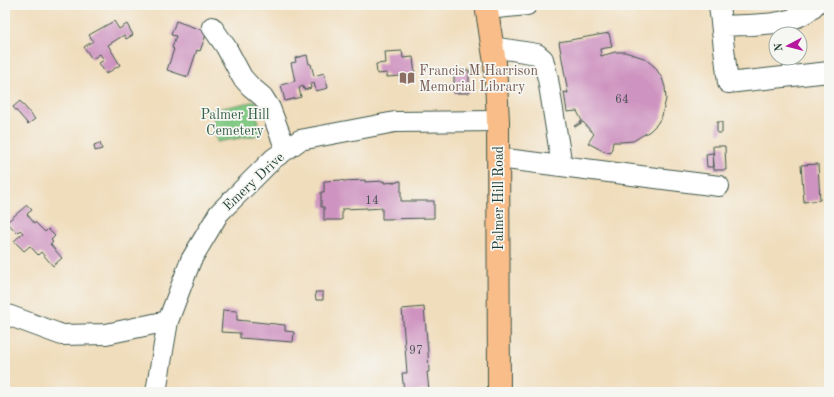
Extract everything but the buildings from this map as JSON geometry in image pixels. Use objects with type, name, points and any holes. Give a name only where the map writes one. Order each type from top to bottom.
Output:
[{"type":"main road","name":"Palmer Hill Road","points":[[486,7],[495,63],[498,121],[498,392]]},
{"type":"street","points":[[486,7],[527,5]]},
{"type":"street","points":[[719,5],[728,83],[829,72]]},
{"type":"street","points":[[722,26],[785,22],[800,17],[815,5]]},
{"type":"street","points":[[212,27],[226,47],[242,77],[263,97],[270,108],[286,150]]},
{"type":"street","points":[[492,47],[537,54],[543,59],[548,79],[562,166]]},
{"type":"street","name":"Emery Drive","points":[[156,392],[168,322],[191,260],[219,213],[273,159],[300,140],[395,122],[498,121]]},
{"type":"street","points":[[498,158],[719,186]]},
{"type":"street","points":[[5,314],[62,335],[106,334],[168,322]]},
{"type":"green space","name":"Palmer Hill Cemetery","points":[[256,101],[259,135],[217,142],[212,110]]},
{"type":"place","name":"Francis M Harrison Memorial Library","points":[[407,78]]}]
